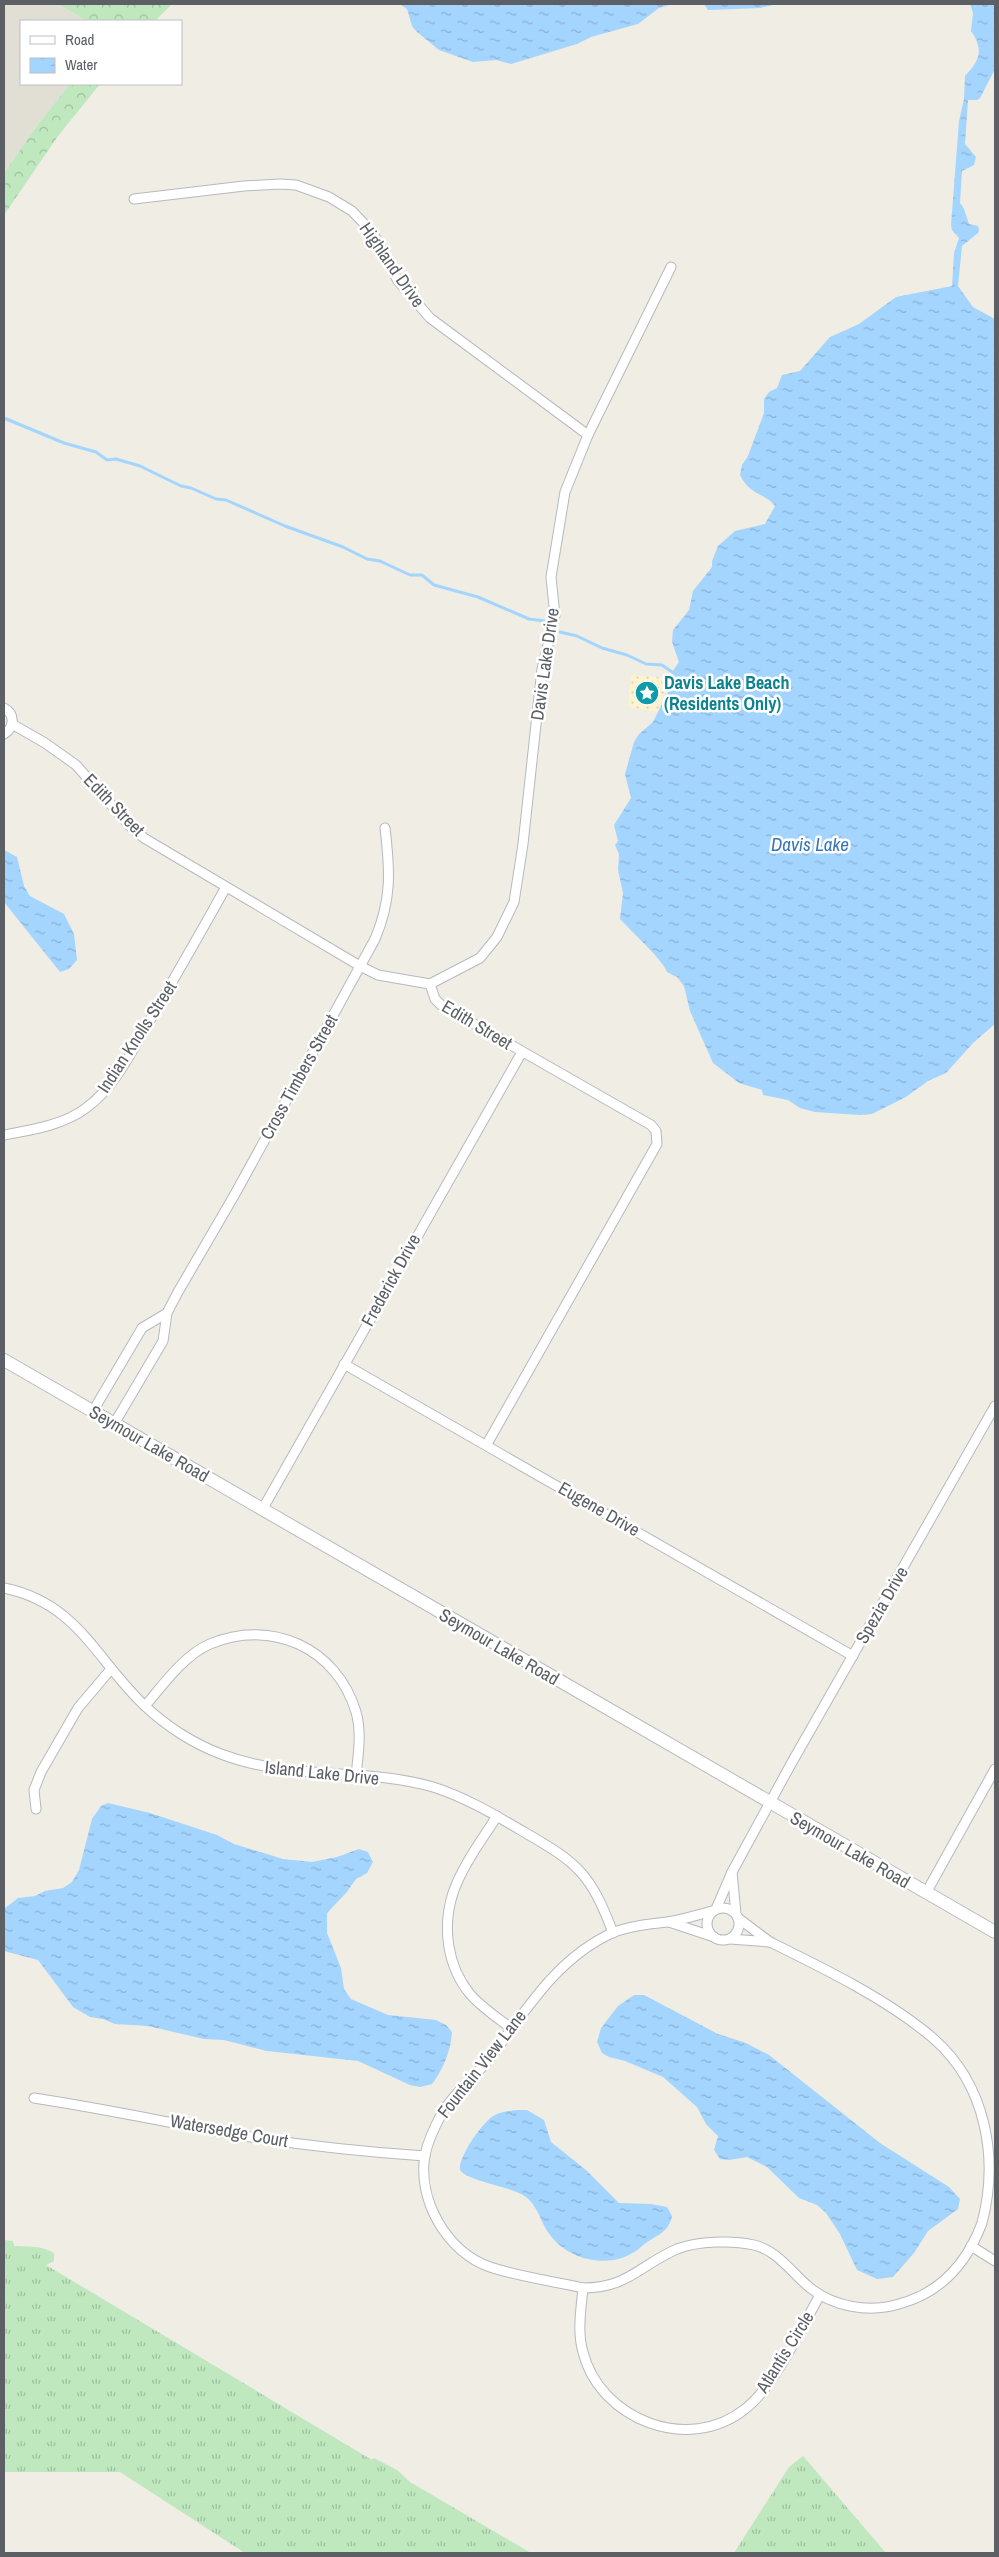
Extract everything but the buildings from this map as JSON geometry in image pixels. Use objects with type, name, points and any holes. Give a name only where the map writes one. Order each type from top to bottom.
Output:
[{"type":"street","name":"Highland Drive","points":[[134,199],[280,184],[296,185],[329,197],[352,211],[373,233],[398,280],[430,318],[588,435]]},
{"type":"street","name":"Davis Lake Drive","points":[[430,984],[480,958],[497,937],[514,902],[526,816],[542,669],[555,616],[551,577],[559,518],[565,492],[588,435],[671,267]]},
{"type":"street","points":[[4,708],[11,715],[12,724],[4,734]]},
{"type":"street","name":"Edith Street","points":[[12,724],[45,743],[76,765],[130,826],[144,838],[360,966],[385,976],[430,984],[435,999],[441,1005],[651,1125],[658,1138],[657,1144],[487,1444]]},
{"type":"street","name":"Cross Timbers Street","points":[[114,1424],[163,1341],[167,1313],[360,966],[384,918],[388,894],[389,868],[385,828]]},
{"type":"street","name":"Indian Knolls Street","points":[[4,1135],[67,1119],[86,1109],[98,1098],[113,1081],[131,1052],[226,887]]},
{"type":"street","name":"Frederick Drive","points":[[262,1510],[522,1052]]},
{"type":"street","name":"Cross Timbers Street","points":[[93,1411],[142,1328],[167,1313]]},
{"type":"street","name":"Seymour Lake Road","points":[[4,1360],[995,1932]]},
{"type":"street","name":"Eugene Drive","points":[[344,1364],[487,1444],[853,1656]]},
{"type":"street","name":"Spezia Drive","points":[[732,1872],[769,1803],[995,1406]]},
{"type":"street","name":"Island Lake Drive","points":[[4,1588],[39,1600],[74,1624],[93,1643],[112,1669],[145,1706],[161,1721],[211,1751],[237,1760],[286,1771],[356,1776],[432,1787],[497,1816],[550,1847],[578,1868],[590,1882],[601,1902],[613,1933]]},
{"type":"street","points":[[145,1706],[195,1652],[210,1644],[230,1637],[260,1633],[292,1640],[317,1655],[334,1670],[349,1693],[359,1728],[356,1776]]},
{"type":"street","points":[[36,1809],[34,1790],[41,1772],[78,1708],[112,1669]]},
{"type":"street","points":[[926,1893],[995,1769]]},
{"type":"street","points":[[497,1816],[453,1892],[449,1911],[448,1941],[451,1959],[458,1976],[471,1995],[512,2028]]},
{"type":"street","points":[[732,1872],[737,1933],[730,1939],[720,1940],[714,1938],[707,1928],[732,1872]]},
{"type":"street","points":[[714,1910],[724,1908],[737,1916]]},
{"type":"street","name":"Fountain View Lane","points":[[714,1910],[669,1922],[649,1923],[613,1933],[574,1957],[545,1984],[479,2073],[444,2111],[432,2132],[425,2156],[427,2197],[434,2214],[458,2248],[475,2260],[491,2267],[583,2288],[611,2285],[630,2278],[678,2249],[706,2244],[737,2243],[756,2245],[775,2256],[820,2295],[856,2308],[896,2305],[919,2298],[948,2279],[978,2233],[991,2196],[994,2174],[994,2141],[973,2088],[935,2040],[908,2018],[840,1978],[770,1942],[737,1916]]},
{"type":"street","name":"Fountain View Lane","points":[[669,1922],[714,1938]]},
{"type":"street","name":"Fountain View Lane","points":[[730,1939],[770,1942]]},
{"type":"street","name":"Watersedge Court","points":[[34,2098],[108,2109],[269,2139],[425,2156]]},
{"type":"street","points":[[971,2246],[995,2261]]},
{"type":"street","name":"Atlantis Circle","points":[[583,2288],[580,2322],[583,2354],[607,2397],[643,2422],[664,2428],[684,2429],[709,2426],[745,2410],[772,2378],[820,2295]]},
{"type":"shaded area","points":[[4,4],[58,4],[85,20],[20,20],[20,85],[69,85],[39,123],[4,173]]},
{"type":"green space","points":[[58,4],[172,4],[156,20],[85,20]]},
{"type":"green space","points":[[69,85],[99,85],[58,136],[4,215],[4,173],[39,123]]},
{"type":"green space","points":[[4,2240],[13,2241],[14,2246],[49,2250],[54,2253],[54,2261],[46,2265],[372,2460],[374,2458],[397,2470],[410,2482],[531,2553],[245,2553],[120,2472],[4,2472]]},
{"type":"green space","points":[[803,2456],[886,2553],[734,2553],[789,2467]]},
{"type":"sand","name":"Davis Lake Beach (Residents Only)","points":[[631,675],[670,678],[657,712],[628,707]]},
{"type":"water","points":[[400,4],[673,4],[659,8],[638,24],[591,37],[577,44],[511,64],[496,60],[473,62],[439,50],[417,32],[412,26],[407,9]]},
{"type":"water","points":[[704,4],[778,4],[760,8],[708,10]]},
{"type":"water","name":"Davis Lake","points":[[970,4],[995,4],[995,69],[980,98],[968,100],[965,144],[976,157],[974,165],[962,171],[960,203],[969,224],[978,226],[979,229],[978,233],[962,246],[958,286],[973,307],[995,319],[995,1024],[973,1043],[946,1073],[928,1081],[906,1097],[872,1114],[815,1112],[800,1108],[788,1100],[763,1095],[762,1090],[739,1083],[713,1063],[690,1011],[684,986],[677,977],[667,972],[653,953],[620,919],[623,893],[618,870],[619,854],[615,845],[618,841],[614,825],[631,798],[625,774],[634,742],[639,734],[653,722],[672,684],[672,672],[679,662],[672,642],[673,630],[689,610],[693,591],[712,567],[712,561],[718,546],[735,531],[765,524],[775,506],[748,487],[740,475],[742,465],[748,456],[764,413],[764,399],[769,392],[777,388],[782,375],[800,371],[830,337],[859,324],[896,297],[952,286],[954,253],[959,238],[952,230],[951,225],[959,121],[964,99],[965,76],[979,55],[978,44],[971,31],[973,13]]},
{"type":"water","points":[[4,850],[17,857],[24,886],[30,896],[64,914],[74,934],[77,960],[69,969],[60,972],[4,902]]},
{"type":"water","points":[[108,1803],[150,1813],[217,1835],[234,1844],[283,1859],[312,1862],[337,1857],[359,1849],[368,1852],[373,1862],[367,1873],[356,1879],[327,1913],[327,1933],[341,1968],[344,1989],[351,1999],[388,2015],[436,2020],[446,2025],[452,2032],[446,2060],[432,2084],[420,2087],[410,2085],[358,2061],[267,2051],[224,2040],[204,2039],[148,2026],[115,2024],[103,2019],[90,2017],[73,2007],[38,1960],[4,1951],[4,1909],[18,1898],[35,1896],[45,1891],[63,1888],[72,1882],[79,1870],[92,1819],[101,1806]]},
{"type":"water","points":[[634,1995],[644,1995],[718,2034],[746,2043],[769,2055],[880,2143],[949,2187],[960,2199],[958,2209],[928,2231],[914,2253],[893,2277],[877,2279],[857,2270],[840,2234],[826,2213],[817,2205],[799,2198],[767,2167],[747,2157],[729,2160],[720,2159],[714,2150],[718,2136],[706,2124],[697,2107],[663,2077],[602,2053],[597,2042],[601,2028],[618,2006]]},
{"type":"water","points":[[527,2110],[544,2120],[551,2142],[586,2170],[619,2203],[651,2204],[667,2207],[672,2216],[668,2227],[630,2254],[619,2259],[606,2261],[581,2257],[569,2252],[550,2235],[532,2203],[523,2195],[464,2174],[460,2170],[460,2164],[467,2148],[484,2124],[498,2114]]},
{"type":"waterway","points":[[4,418],[64,443],[96,452],[107,460],[116,459],[140,466],[181,486],[191,488],[216,499],[226,500],[285,526],[343,547],[367,559],[380,561],[410,575],[422,575],[434,585],[478,597],[529,619],[545,621]]},
{"type":"waterway","points":[[560,632],[577,636],[602,648],[627,655],[646,664],[662,665],[672,672]]},
{"type":"place","name":"Davis Lake Beach (Residents Only)","points":[[647,693]]}]
